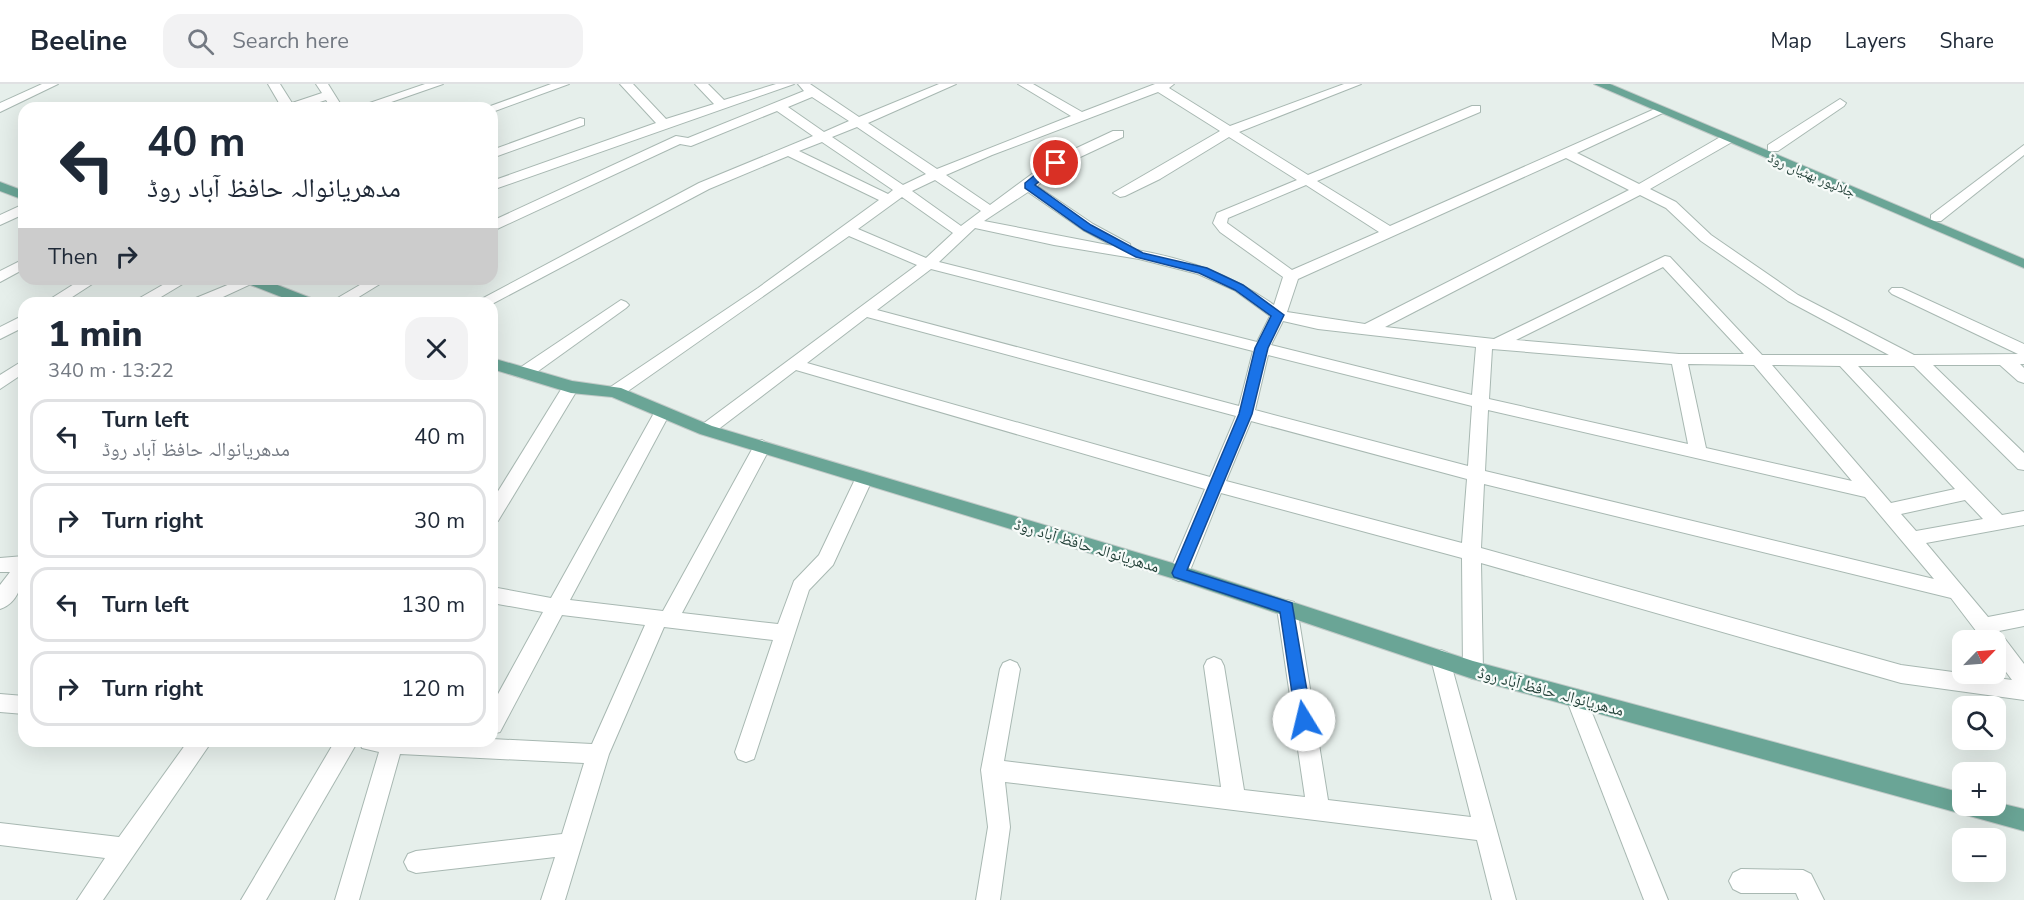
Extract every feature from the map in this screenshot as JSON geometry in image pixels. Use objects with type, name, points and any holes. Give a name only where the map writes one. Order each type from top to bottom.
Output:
[{"type":"main road","name":"جلالپور بھٹیاں روڈ","points":[[1600,84],[2024,264]]},
{"type":"main road","name":"جلالپور بھٹیاں روڈ","points":[[1624,84],[2024,254]]},
{"type":"main road","points":[[0,186],[18,194]]},
{"type":"main road","points":[[265,285],[296,297]]},
{"type":"main road","name":"مدھریانوالہ حافظ آباد روڈ","points":[[498,365],[571,387],[615,392],[706,430],[1179,573],[1473,670],[1952,800]]},
{"type":"main road","points":[[2006,815],[2024,820]]},
{"type":"street","points":[[0,108],[52,84]]},
{"type":"street","points":[[274,84],[285,102]]},
{"type":"street","points":[[380,102],[437,84]]},
{"type":"street","points":[[498,106],[563,84]]},
{"type":"street","points":[[626,84],[664,124]]},
{"type":"street","points":[[701,84],[722,105]]},
{"type":"street","points":[[510,160],[664,124],[788,84]]},
{"type":"street","points":[[493,297],[704,186],[950,84]]},
{"type":"street","points":[[1024,84],[1082,117]]},
{"type":"street","points":[[1120,193],[1155,176],[1231,130],[1354,84]]},
{"type":"street","points":[[498,223],[681,139],[686,143],[779,105],[805,86],[990,210]]},
{"type":"street","points":[[615,392],[904,189],[937,173],[1164,86],[1391,233]]},
{"type":"street","points":[[301,102],[326,90]]},
{"type":"street","points":[[1773,148],[1840,103]]},
{"type":"street","points":[[779,105],[822,137],[966,227],[1140,255],[1203,271],[1239,287],[1278,315],[1368,329],[1490,343],[1678,358],[1759,361],[2024,359]]},
{"type":"street","points":[[1291,276],[1225,229],[1220,223],[1222,216],[1476,109]]},
{"type":"street","points":[[1179,573],[1245,414],[1262,348],[1278,315],[1291,276],[1662,111]]},
{"type":"street","points":[[498,177],[510,160],[580,122]]},
{"type":"street","points":[[706,430],[928,264],[966,227],[1028,186],[1056,163],[1118,134]]},
{"type":"street","points":[[1368,329],[1639,190],[1727,139]]},
{"type":"street","points":[[1936,218],[2024,149]]},
{"type":"street","points":[[788,152],[890,200]]},
{"type":"street","points":[[1566,153],[1671,206],[1706,238],[1793,298],[1916,361],[2024,464]]},
{"type":"street","points":[[1028,186],[1088,228],[1140,255]]},
{"type":"street","points":[[0,221],[18,211]]},
{"type":"street","points":[[848,230],[928,264],[1481,403],[1871,492]]},
{"type":"street","points":[[1490,343],[1665,260],[1759,361],[1958,592],[1986,630]]},
{"type":"street","points":[[0,277],[18,266]]},
{"type":"street","points":[[62,297],[83,285]]},
{"type":"street","points":[[150,297],[173,285]]},
{"type":"street","points":[[211,297],[240,285]]},
{"type":"street","points":[[348,297],[370,285]]},
{"type":"street","points":[[1897,291],[2024,350]]},
{"type":"street","points":[[524,373],[621,305]]},
{"type":"street","points":[[864,311],[1476,475],[1958,592]]},
{"type":"street","points":[[0,334],[18,324]]},
{"type":"street","points":[[1473,670],[1471,553],[1481,403],[1490,343]]},
{"type":"street","points":[[1678,358],[1700,454]]},
{"type":"street","points":[[2004,359],[2024,377]]},
{"type":"street","points":[[1844,361],[1998,523]]},
{"type":"street","points":[[793,364],[1215,485],[1471,553],[1901,674],[2024,691]]},
{"type":"street","points":[[0,383],[15,369]]},
{"type":"street","points":[[498,506],[571,387]]},
{"type":"street","points":[[498,714],[662,413]]},
{"type":"street","points":[[553,900],[598,754],[663,620],[762,446]]},
{"type":"street","points":[[746,752],[801,586],[826,560],[864,478]]},
{"type":"street","points":[[1888,510],[1968,493]]},
{"type":"street","points":[[1912,539],[2024,518]]},
{"type":"street","points":[[0,565],[18,564]]},
{"type":"street","points":[[0,601],[18,573]]},
{"type":"street","points":[[498,596],[558,607],[785,633]]},
{"type":"street","points":[[1287,608],[1318,810]]},
{"type":"street","points":[[2002,630],[2024,618]]},
{"type":"street","points":[[2006,656],[2024,680]]},
{"type":"street","points":[[1441,659],[1504,900]]},
{"type":"street","points":[[1214,666],[1234,800]]},
{"type":"street","points":[[988,900],[999,827],[992,770],[1010,669]]},
{"type":"street","points":[[1576,698],[1656,900]]},
{"type":"street","points":[[0,703],[18,704]]},
{"type":"street","points":[[498,746],[598,754]]},
{"type":"street","points":[[89,900],[197,747]]},
{"type":"street","points":[[253,900],[343,747]]},
{"type":"street","points":[[347,900],[380,747]]},
{"type":"street","points":[[992,770],[1487,831]]},
{"type":"street","points":[[0,834],[124,849]]},
{"type":"street","points":[[416,862],[570,844]]},
{"type":"street","points":[[1741,881],[1803,882],[1812,900]]},
{"type":"route","points":[[1056,163],[1028,186],[1088,228],[1140,255],[1168,264],[1203,271],[1239,287],[1278,315],[1262,348],[1245,414],[1179,573],[1287,608],[1304,720]]}]
